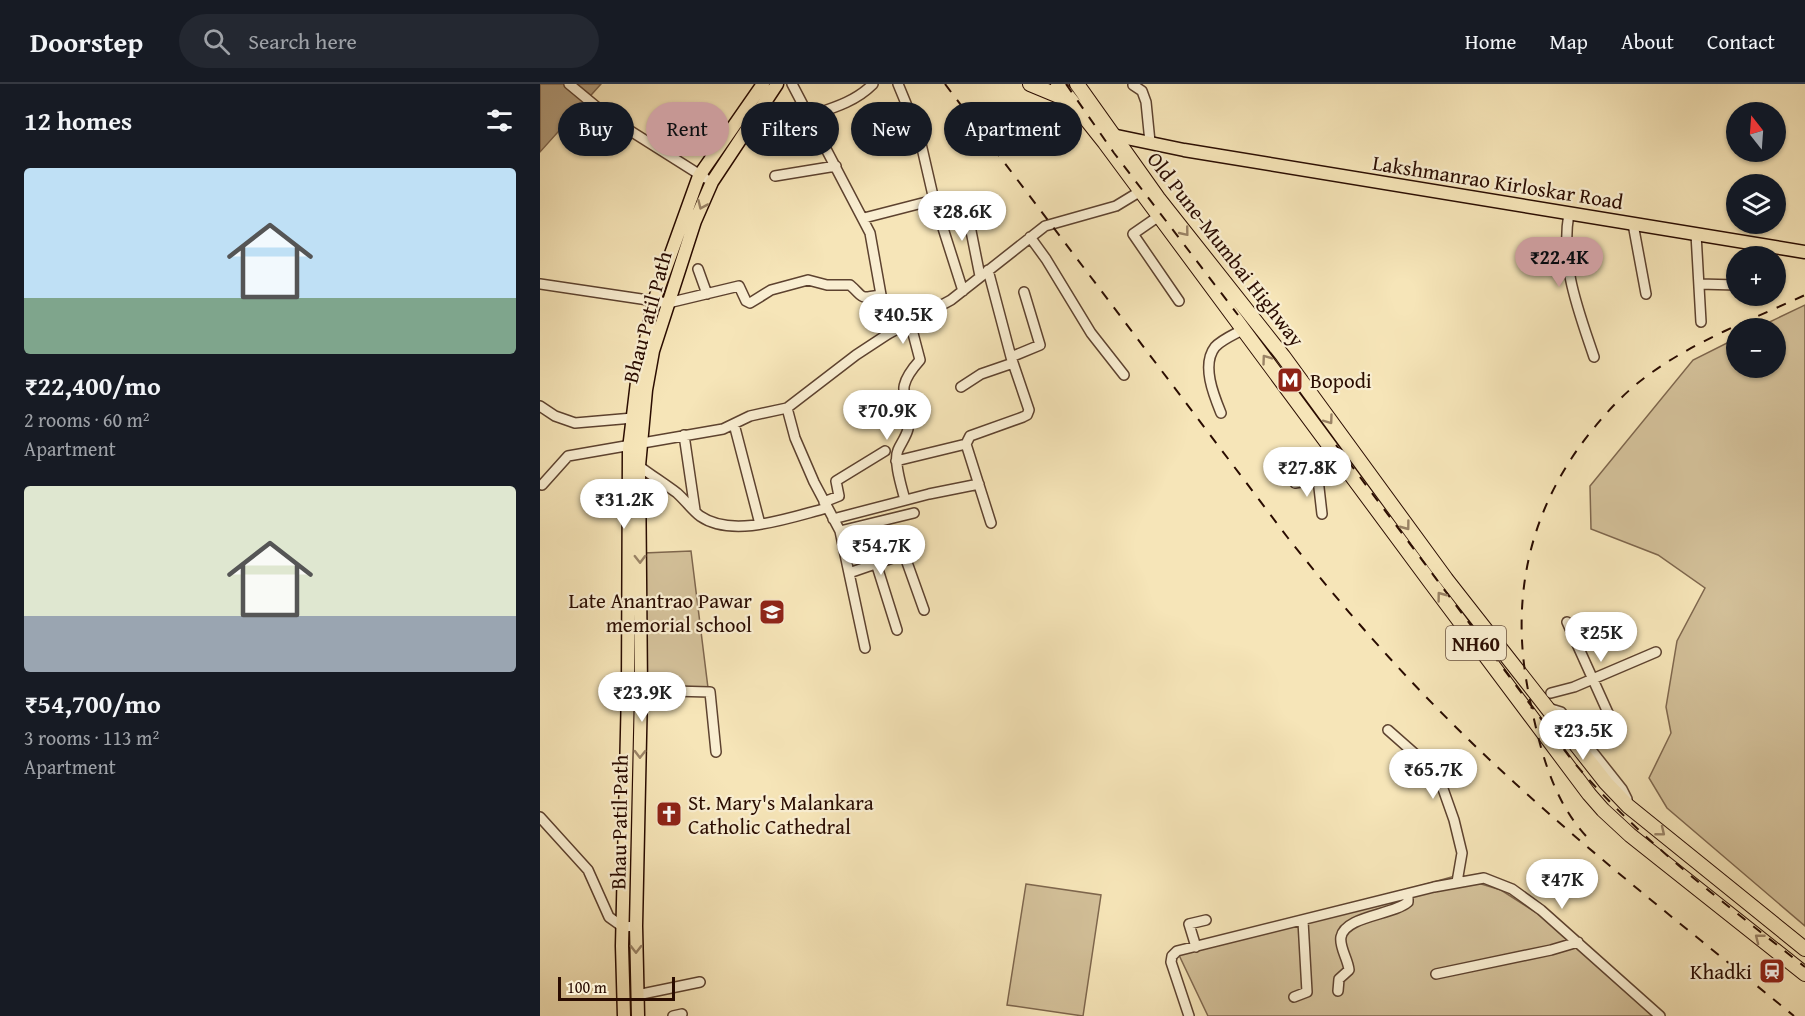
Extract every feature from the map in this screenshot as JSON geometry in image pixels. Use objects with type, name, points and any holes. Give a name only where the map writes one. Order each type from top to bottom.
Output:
[{"type":"highway","points":[[1030,84],[1073,102]]},
{"type":"highway","name":"NH60","points":[[1058,84],[1073,102]]},
{"type":"highway","name":"NH60","points":[[1077,84],[1107,137]]},
{"type":"highway","name":"NH60","points":[[1082,111],[1107,137],[1145,188],[1159,216],[1603,810],[1676,872],[1805,974]]},
{"type":"highway","name":"Old Pune-Mumbai Highway","points":[[1145,188],[1283,356],[1439,570],[1526,680]]},
{"type":"highway","points":[[1512,690],[1526,680]]},
{"type":"highway","name":"NH60","points":[[1526,680],[1606,783],[1628,806],[1805,949]]},
{"type":"main road","name":"Bhau Patil Path","points":[[638,1016],[636,926],[641,690],[639,466],[633,418],[639,372],[654,301],[699,176],[763,84]]},
{"type":"main road","name":"Bhau Patil Path","points":[[624,1016],[623,927],[635,444],[653,351],[695,221],[712,182],[777,84]]},
{"type":"main road","name":"Lakshmanrao Kirloskar Road","points":[[1107,137],[1150,142],[1184,150],[1805,252]]},
{"type":"street","points":[[569,84],[610,118],[699,176],[712,182]]},
{"type":"street","points":[[792,84],[802,102]]},
{"type":"street","points":[[839,106],[863,94],[873,84]]},
{"type":"street","points":[[898,84],[919,135],[934,200],[963,291]]},
{"type":"street","points":[[1133,86],[1142,91],[1146,102],[1150,142]]},
{"type":"street","points":[[831,156],[870,233],[888,334]]},
{"type":"street","points":[[775,176],[836,166]]},
{"type":"street","points":[[542,485],[568,456],[723,429],[750,416],[787,408],[856,355],[888,334],[951,300],[1051,223],[1116,206],[1145,188]]},
{"type":"street","points":[[864,218],[934,200]]},
{"type":"street","points":[[966,206],[984,273],[1029,412],[1023,417],[977,432],[970,436],[966,444],[991,523]]},
{"type":"street","points":[[1569,213],[1566,237],[1567,266],[1594,357]]},
{"type":"street","points":[[1159,216],[1133,234],[1179,301]]},
{"type":"street","points":[[1633,224],[1646,294]]},
{"type":"street","points":[[1696,234],[1701,322]]},
{"type":"street","points":[[1030,237],[1091,333],[1124,375]]},
{"type":"street","points":[[698,269],[707,294]]},
{"type":"street","points":[[540,284],[668,303],[739,286],[746,302],[750,303],[771,290],[808,280],[827,285],[850,285],[865,298],[880,295]]},
{"type":"street","points":[[1699,284],[1726,285]]},
{"type":"street","points":[[962,387],[981,374],[1040,345],[1024,292]]},
{"type":"street","points":[[905,500],[896,461],[897,453],[909,428],[902,389],[908,373],[920,360],[910,322]]},
{"type":"street","points":[[1221,413],[1210,382],[1212,354],[1220,343],[1244,329]]},
{"type":"street","points":[[540,406],[555,416],[574,423],[633,418]]},
{"type":"street","points":[[787,408],[795,438],[840,531],[865,648]]},
{"type":"street","points":[[734,424],[760,524]]},
{"type":"street","points":[[684,435],[695,511]]},
{"type":"street","points":[[896,461],[966,444]]},
{"type":"street","points":[[639,466],[676,493],[700,516],[717,524],[732,526],[760,524],[826,505],[840,496],[836,481],[885,451]]},
{"type":"street","points":[[1295,483],[1351,474]]},
{"type":"street","points":[[1318,480],[1322,514]]},
{"type":"street","points":[[833,519],[979,484]]},
{"type":"street","points":[[840,531],[914,513]]},
{"type":"street","points":[[849,573],[904,554],[924,610]]},
{"type":"street","points":[[876,563],[897,630]]},
{"type":"street","points":[[1567,622],[1609,715]]},
{"type":"street","points":[[1551,693],[1574,687],[1656,652]]},
{"type":"street","points":[[628,690],[710,692],[716,752]]},
{"type":"street","points":[[1388,730],[1431,768],[1442,786],[1462,853],[1457,882]]},
{"type":"street","points":[[540,817],[588,870],[609,917],[623,927],[636,926]]},
{"type":"street","points":[[1189,1016],[1171,959],[1177,951],[1457,882],[1484,878],[1512,888],[1578,942],[1660,1016]]},
{"type":"street","points":[[1338,991],[1339,979],[1349,968],[1341,940],[1342,933],[1346,928],[1365,918],[1401,908],[1408,902],[1408,894]]},
{"type":"street","points":[[1196,947],[1190,924],[1206,920]]},
{"type":"street","points":[[1294,997],[1307,992],[1303,921]]},
{"type":"street","points":[[1436,974],[1551,950],[1578,942]]},
{"type":"street","points":[[637,995],[700,982]]},
{"type":"shaded area","points":[[540,84],[601,84],[585,102],[558,102],[558,132],[540,152]]},
{"type":"shaded area","points":[[1805,305],[1805,926],[1667,808],[1649,778],[1671,733],[1666,707],[1677,641],[1705,588],[1658,555],[1591,529],[1590,486],[1693,360],[1726,344],[1726,378],[1786,378],[1786,318],[1778,318]]},
{"type":"shaded area","points":[[691,551],[708,688],[646,686],[644,553]]},
{"type":"shaded area","points":[[1455,876],[1501,890],[1572,936],[1653,1016],[1208,1016],[1178,953]]},
{"type":"shaded area","points":[[1026,884],[1101,895],[1083,1016],[1007,1005]]},
{"type":"railway","points":[[945,84],[1288,538],[1398,667],[1469,740],[1547,812],[1794,1016]]},
{"type":"railway","points":[[1066,84],[1114,153],[1238,315]]},
{"type":"railway","points":[[1586,836],[1563,804],[1554,786],[1541,748],[1528,690],[1523,655],[1524,587],[1539,523],[1552,492],[1589,434],[1621,398],[1636,385],[1662,366],[1701,343],[1805,295]]},
{"type":"railway","points":[[1336,445],[1571,759],[1597,788],[1682,869],[1805,967]]},
{"type":"place","name":"Bopodi","points":[[1290,380]]},
{"type":"place","name":"Late Anantrao Pawar memorial school","points":[[772,612]]},
{"type":"place","name":"St. Mary's Malankara Catholic Cathedral","points":[[669,814]]},
{"type":"place","name":"Khadki","points":[[1772,971]]}]
